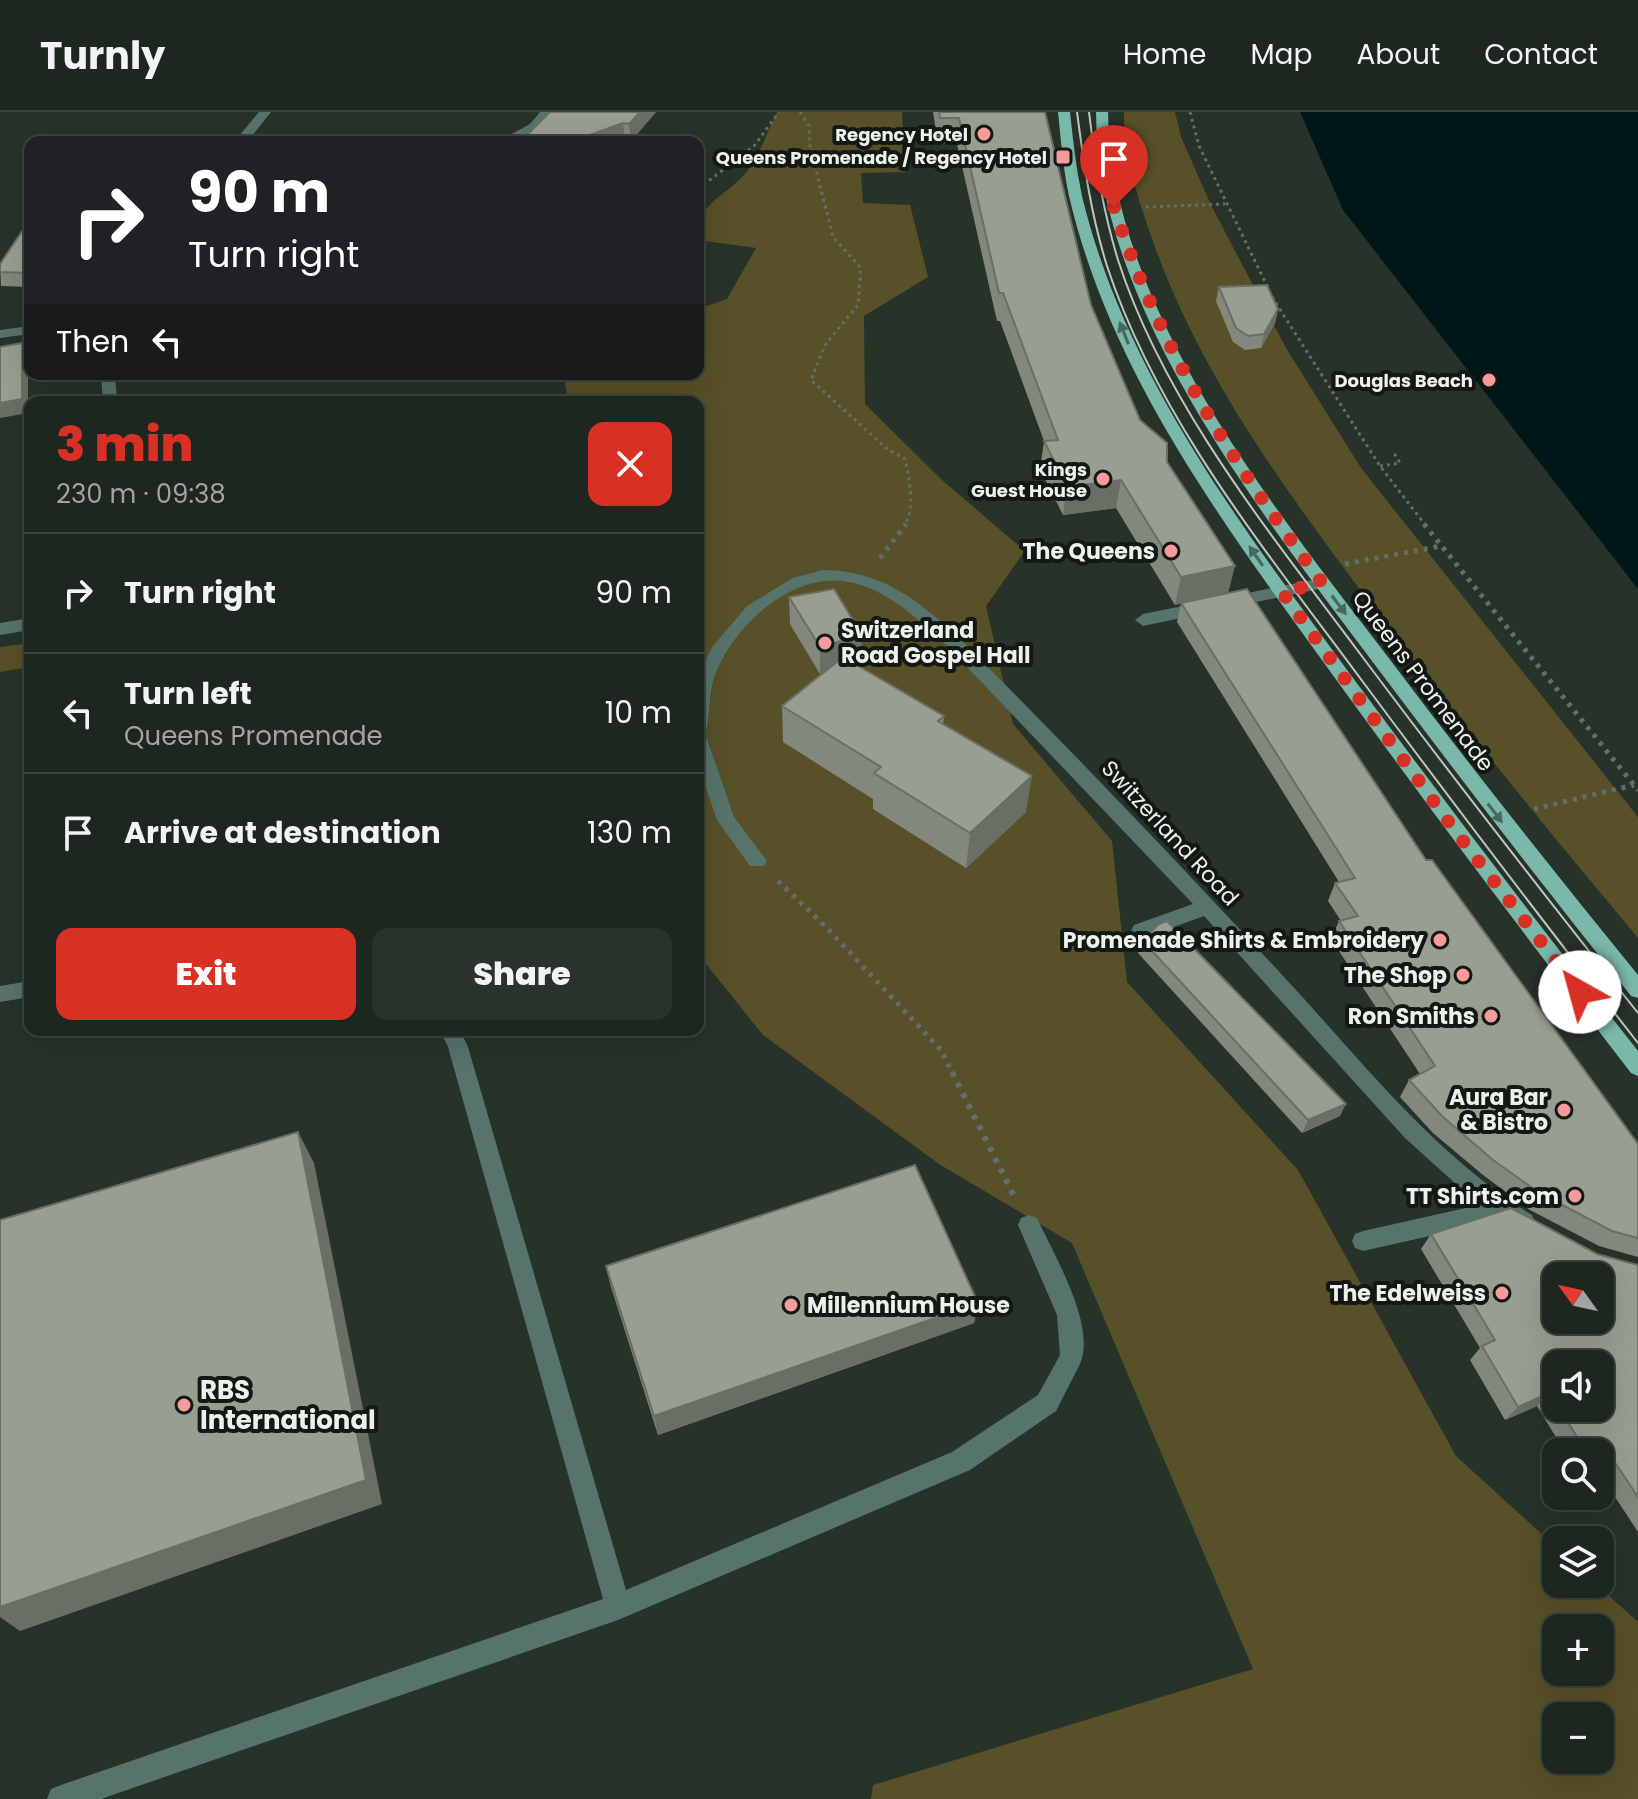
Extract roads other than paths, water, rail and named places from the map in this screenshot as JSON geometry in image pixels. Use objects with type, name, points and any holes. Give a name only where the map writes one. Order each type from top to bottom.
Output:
[{"type":"main road","points":[[1064,112],[1078,207],[1127,342],[1174,435],[1282,592],[1455,831],[1638,1067]]},
{"type":"main road","name":"Queens Promenade","points":[[1102,113],[1101,136],[1114,207],[1131,258],[1165,339],[1215,430],[1258,496],[1501,820],[1638,990]]},
{"type":"street","points":[[245,136],[265,112]]},
{"type":"street","points":[[515,136],[534,127],[546,112]]},
{"type":"street","points":[[0,334],[24,331]]},
{"type":"street","name":"Switzerland Road","points":[[704,688],[706,675],[732,631],[779,588],[834,573],[873,583],[917,610],[1132,823],[1423,1142],[1502,1210],[1541,1231]]},
{"type":"street","points":[[1143,620],[1322,583]]},
{"type":"street","points":[[0,629],[24,625]]},
{"type":"street","points":[[704,756],[726,820],[757,861]]},
{"type":"street","points":[[1141,931],[1207,907]]},
{"type":"street","points":[[0,994],[24,990]]},
{"type":"street","points":[[453,1036],[618,1607]]},
{"type":"street","points":[[1363,1241],[1502,1210]]},
{"type":"street","points":[[61,1799],[618,1607],[961,1461],[1047,1403],[1072,1356],[1069,1315],[1029,1225]]},
{"type":"water","points":[[1300,112],[1638,112],[1638,589],[1343,210]]},
{"type":"tram line","points":[[1077,112],[1092,209],[1107,266],[1129,323],[1185,432],[1218,484],[1290,584],[1638,1043]]},
{"type":"tram line","points":[[1089,112],[1100,187],[1118,260],[1138,314],[1193,419],[1294,566],[1638,1013]]},
{"type":"place","name":"Regency Hotel","points":[[984,134]]},
{"type":"place","name":"Queens Promenade / Regency Hotel","points":[[1063,157]]},
{"type":"place","name":"Douglas Beach","points":[[1489,380]]},
{"type":"place","name":"Kings Guest House","points":[[1103,479]]},
{"type":"place","name":"The Queens","points":[[1171,551]]},
{"type":"place","name":"Switzerland Road Gospel Hall","points":[[825,643]]},
{"type":"place","name":"Promenade Shirts & Embroidery","points":[[1440,940]]},
{"type":"place","name":"The Shop","points":[[1463,975]]},
{"type":"place","name":"Ron Smiths","points":[[1491,1016]]},
{"type":"place","name":"Aura Bar & Bistro","points":[[1564,1110]]},
{"type":"place","name":"TT Shirts.com","points":[[1575,1196]]},
{"type":"place","name":"The Edelweiss","points":[[1502,1293]]},
{"type":"place","name":"Millennium House","points":[[791,1305]]},
{"type":"place","name":"RBS International","points":[[184,1405]]}]
